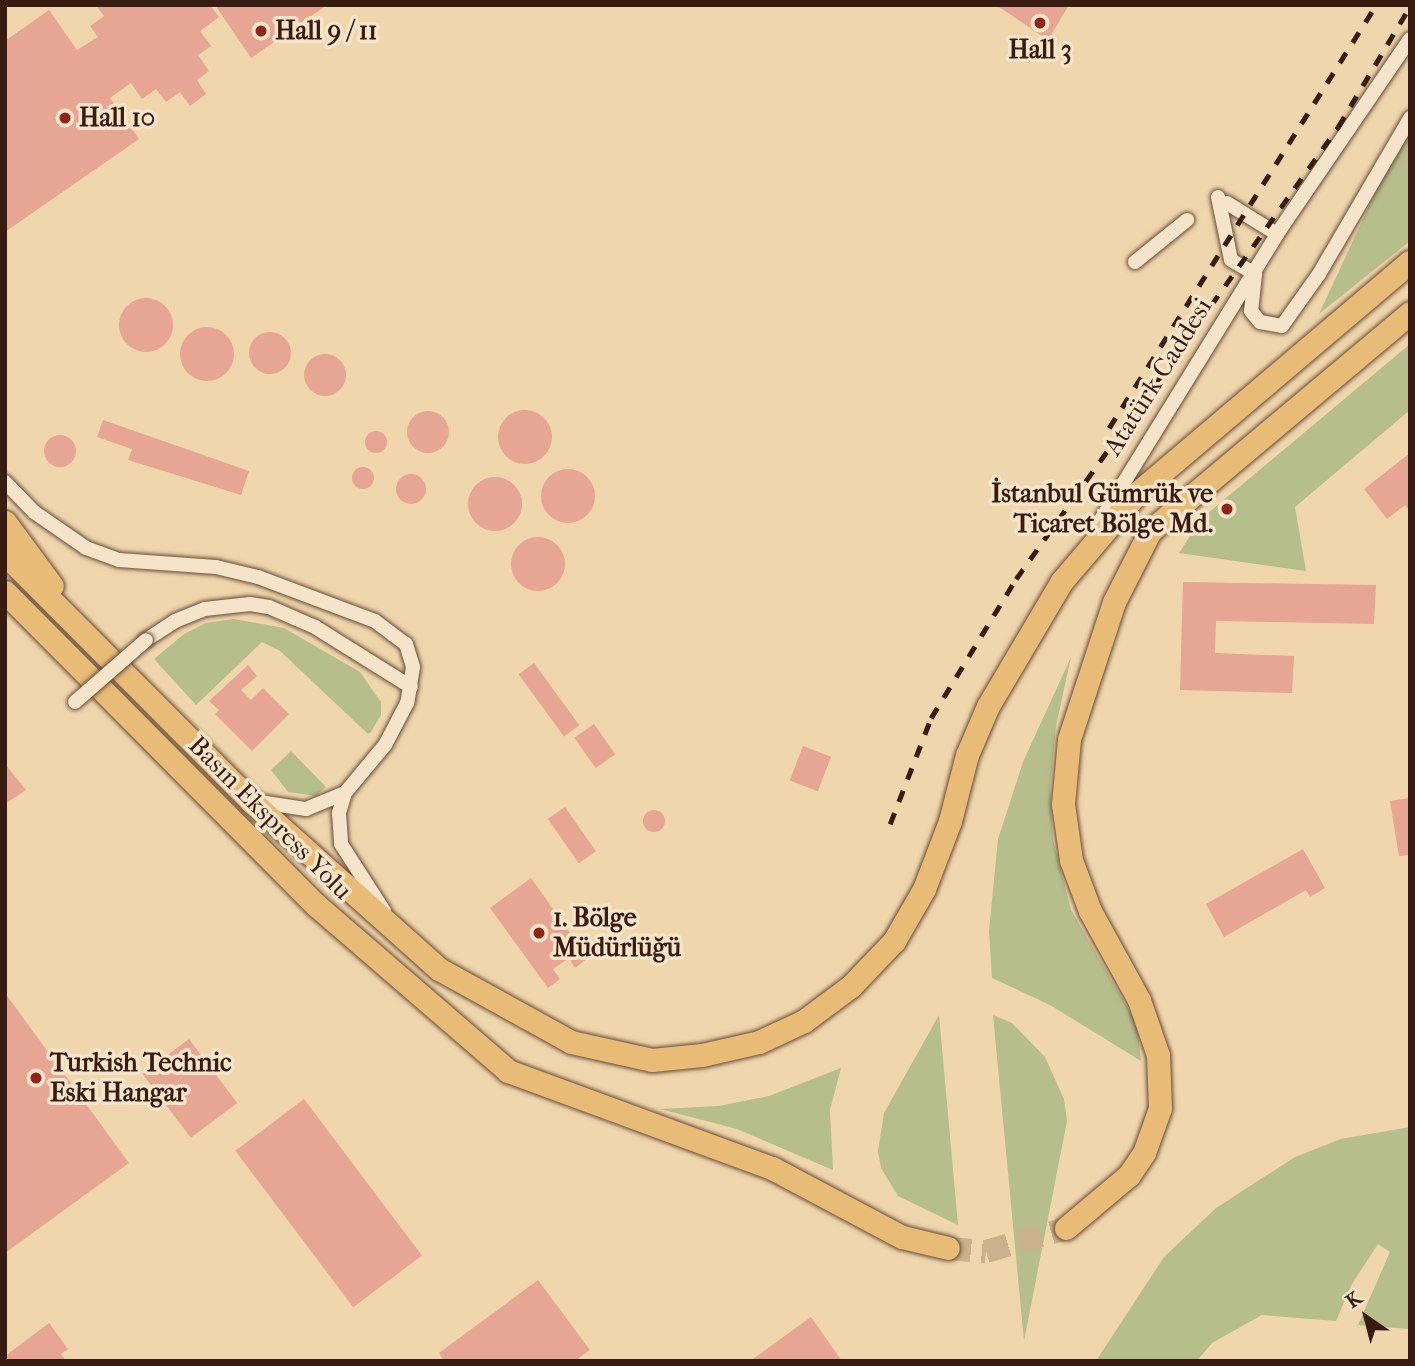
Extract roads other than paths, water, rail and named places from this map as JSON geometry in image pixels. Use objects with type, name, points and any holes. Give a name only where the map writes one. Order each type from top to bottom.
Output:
[{"type":"main road","points":[[392,924],[439,969],[571,1042],[652,1060],[702,1055],[783,1034],[851,986],[894,941],[924,890],[950,821],[967,755],[988,706],[1062,581],[1136,494],[1404,267]]},
{"type":"main road","points":[[1066,1228],[1129,1175],[1144,1153],[1160,1108],[1158,1055],[1139,1000],[1090,911],[1071,860],[1063,804],[1069,739],[1114,601],[1150,531],[1410,313]]},
{"type":"main road","points":[[5,522],[80,629]]},
{"type":"main road","name":"Basın Ekspress Yolu","points":[[5,554],[251,801],[392,924]]},
{"type":"main road","name":"Basın Ekspress Yolu","points":[[10,599],[316,905],[508,1071],[772,1168],[902,1237],[948,1248]]},
{"type":"street","name":"Atatürk Caddesi","points":[[1062,581],[1255,274],[1277,234],[1410,39]]},
{"type":"street","name":"Atatürk Caddesi","points":[[1255,274],[1251,311],[1260,323],[1282,326],[1320,274],[1410,118]]},
{"type":"street","points":[[1255,274],[1231,260],[1223,200],[1277,234]]},
{"type":"street","points":[[1135,262],[1187,220]]},
{"type":"street","points":[[5,482],[34,512],[103,555],[135,562],[233,570],[375,621],[406,643],[413,667],[411,687],[398,724],[345,793],[340,813],[341,844],[392,924]]},
{"type":"street","points":[[75,702],[146,640],[175,621],[205,609],[250,604],[269,607],[314,627],[411,687]]},
{"type":"street","points":[[251,801],[306,809],[345,793]]},
{"type":"tunnel","points":[[948,1248],[986,1251],[1066,1228]]},
{"type":"railway","points":[[1109,428],[1376,5]]},
{"type":"railway","points":[[890,824],[931,718],[1016,579],[1338,127],[1410,6]]},
{"type":"place","name":"Hall 3","points":[[1040,23]]},
{"type":"place","name":"Hall 9 / 11","points":[[261,31]]},
{"type":"place","name":"Hall 10","points":[[65,118]]},
{"type":"place","name":"İstanbul Gümrük ve Ticaret Bölge Md.","points":[[1227,509]]},
{"type":"place","name":"1. Bölge Müdürlüğü","points":[[539,933]]},
{"type":"place","name":"Turkish Technic Eski Hangar","points":[[36,1078]]}]
